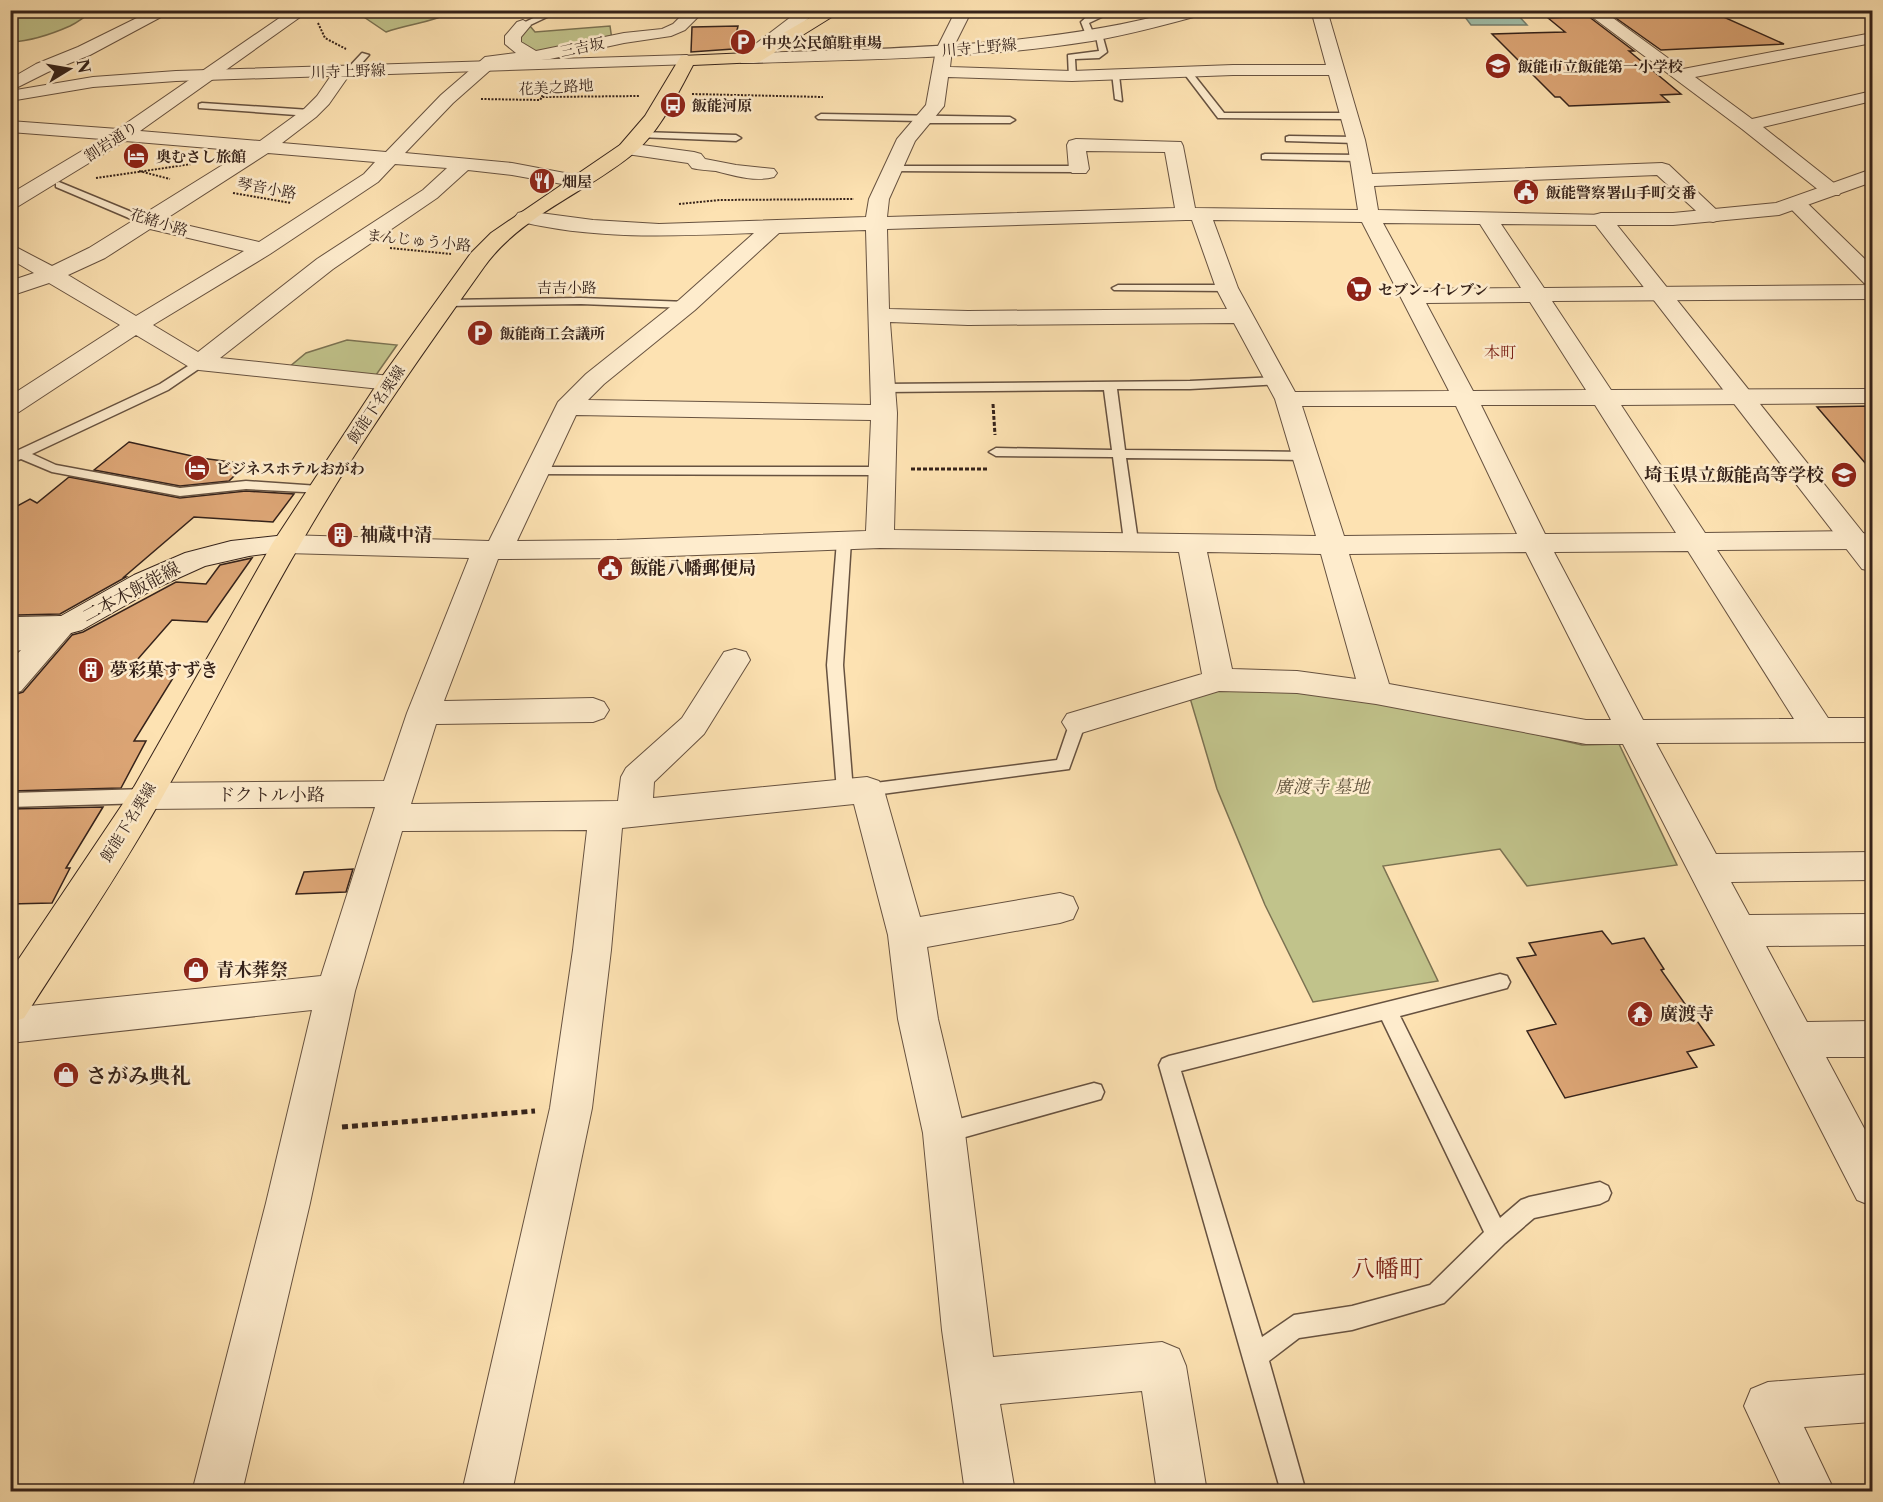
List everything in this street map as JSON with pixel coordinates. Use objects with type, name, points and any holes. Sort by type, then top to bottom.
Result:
[{"type":"main road","points":[[687,60],[750,59],[835,10]]},
{"type":"main road","name":"飯能下名栗線","points":[[10,1006],[146,796],[286,544],[319,490],[446,303],[479,258],[498,237],[634,142],[667,95],[687,60]]},
{"type":"street","points":[[10,86],[42,68],[84,51],[166,10]]},
{"type":"street","name":"三吉坂","points":[[485,67],[491,61],[665,33],[679,27],[697,10]]},
{"type":"street","points":[[750,59],[811,10]]},
{"type":"street","points":[[880,539],[884,400],[878,315],[878,210],[886,180],[894,169],[906,139],[926,119],[938,99],[944,50],[964,10]]},
{"type":"street","points":[[1319,10],[1358,149],[1369,215],[1465,398],[1536,545],[1872,1185]]},
{"type":"street","points":[[1591,10],[1749,125],[1832,191]]},
{"type":"street","name":"割岩通り","points":[[10,203],[122,135],[296,11]]},
{"type":"street","name":"川寺上野線","points":[[750,59],[944,50],[1094,34],[1191,12]]},
{"type":"street","points":[[523,25],[513,36],[513,44],[532,56]]},
{"type":"street","points":[[1679,75],[1872,38]]},
{"type":"street","name":"川寺上野線","points":[[10,96],[93,82],[209,75],[687,60]]},
{"type":"street","points":[[10,407],[326,209],[371,178],[447,99],[485,67]]},
{"type":"street","points":[[942,72],[1072,76],[1233,70],[1336,70]]},
{"type":"street","points":[[10,289],[53,274],[97,254],[262,149],[310,113],[346,71]]},
{"type":"street","points":[[1749,125],[1872,96]]},
{"type":"street","points":[[10,126],[262,149],[464,164],[512,169],[579,181]]},
{"type":"street","points":[[10,142],[35,128]]},
{"type":"street","points":[[634,142],[694,158],[699,164],[720,166],[733,171],[767,173]]},
{"type":"street","points":[[1079,169],[1076,145],[1174,146],[1193,214],[1240,316],[1282,390],[1306,456],[1376,693]]},
{"type":"street","points":[[199,363],[325,264],[430,194],[464,164]]},
{"type":"street","points":[[1364,180],[1662,169],[1713,216]]},
{"type":"street","points":[[525,217],[593,226],[659,230],[774,226],[878,210],[1673,219],[1779,209],[1869,179]]},
{"type":"street","points":[[1797,204],[1872,278]]},
{"type":"street","points":[[1487,218],[1819,731]]},
{"type":"street","points":[[1601,219],[1872,562]]},
{"type":"street","name":"花緒小路","points":[[147,222],[262,249]]},
{"type":"street","points":[[217,1491],[305,1130],[336,991],[392,806],[423,713],[494,550],[567,407],[595,379],[687,305],[774,226]]},
{"type":"street","points":[[10,250],[199,363],[390,383]]},
{"type":"street","points":[[1413,296],[1872,292]]},
{"type":"street","points":[[878,315],[968,318],[1240,316]]},
{"type":"street","points":[[1282,390],[1465,398],[1872,396]]},
{"type":"street","points":[[567,407],[884,400]]},
{"type":"street","name":"二本木飯能線","points":[[10,627],[50,626],[84,617],[167,570],[230,549],[260,544],[494,550],[617,549],[880,539],[1332,545],[1536,545],[1856,540]]},
{"type":"street","points":[[1191,543],[1219,680]]},
{"type":"street","points":[[10,643],[50,626]]},
{"type":"street","points":[[10,683],[50,626]]},
{"type":"street","points":[[487,1491],[571,1108],[592,950],[620,815],[638,777],[693,726],[735,660]]},
{"type":"street","points":[[1077,722],[1219,680],[1297,682],[1376,693],[1586,732],[1872,730]]},
{"type":"street","points":[[423,713],[593,710]]},
{"type":"street","points":[[856,790],[907,935],[918,1018],[944,1133],[965,1330],[990,1491]]},
{"type":"street","name":"ドクトル小路","points":[[146,796],[620,815],[856,790]]},
{"type":"street","points":[[1706,868],[1872,866]]},
{"type":"street","points":[[907,935],[1060,908]]},
{"type":"street","points":[[1738,931],[1872,929]]},
{"type":"street","points":[[10,1026],[336,991]]},
{"type":"street","points":[[1796,1040],[1872,1039]]},
{"type":"street","points":[[974,1382],[1162,1366],[1182,1491]]},
{"type":"street","points":[[1810,1491],[1768,1406],[1872,1398]]},
{"type":"lane","points":[[523,25],[558,10]]},
{"type":"lane","points":[[1072,76],[1071,57],[1099,55],[1103,52],[1085,22],[1090,16],[1155,10]]},
{"type":"lane","points":[[346,71],[365,55]]},
{"type":"lane","points":[[1187,72],[1221,116],[1348,116]]},
{"type":"lane","points":[[1115,75],[1119,99]]},
{"type":"lane","points":[[202,106],[310,113]]},
{"type":"lane","points":[[821,117],[1010,120]]},
{"type":"lane","points":[[634,142],[736,138]]},
{"type":"lane","points":[[1289,139],[1358,149]]},
{"type":"lane","points":[[1265,157],[1358,149]]},
{"type":"lane","points":[[894,169],[1079,169]]},
{"type":"lane","name":"花緒小路","points":[[59,185],[147,222]]},
{"type":"lane","points":[[1118,288],[1227,288]]},
{"type":"lane","name":"吉吉小路","points":[[446,303],[581,302],[687,305]]},
{"type":"lane","points":[[16,457],[164,387],[199,363]]},
{"type":"lane","points":[[884,400],[991,385],[1282,390]]},
{"type":"lane","points":[[1110,386],[1131,541]]},
{"type":"lane","points":[[996,452],[1306,456]]},
{"type":"lane","points":[[16,457],[52,468],[180,492],[246,485],[319,490]]},
{"type":"lane","points":[[536,471],[883,470]]},
{"type":"lane","points":[[844,541],[836,665],[856,790],[1063,765],[1077,722]]},
{"type":"lane","points":[[10,800],[146,796]]},
{"type":"lane","points":[[1294,1491],[1169,1065],[1500,982]]},
{"type":"lane","points":[[1387,1010],[1497,1235]]},
{"type":"lane","points":[[944,1133],[1094,1092]]},
{"type":"lane","points":[[1256,1356],[1294,1327],[1352,1318],[1436,1295],[1497,1235],[1529,1208],[1600,1193]]},
{"type":"path","name":"花美之路地","points":[[447,99],[540,100],[542,97],[667,95],[832,97]]},
{"type":"path","points":[[59,185],[192,164]]},
{"type":"path","name":"琴音小路","points":[[139,171],[201,188],[326,209]]},
{"type":"path","points":[[679,204],[720,200],[878,210]]},
{"type":"path","name":"まんじゅう小路","points":[[356,244],[479,258]]},
{"type":"path","points":[[883,470],[999,469],[991,385]]},
{"type":"path","points":[[305,1130],[571,1108]]},
{"type":"green space","points":[[11,10],[104,11],[89,15],[70,26],[48,34],[11,42]]},
{"type":"green space","points":[[449,10],[452,12],[436,19],[386,32],[355,11]]},
{"type":"green space","points":[[530,26],[535,32],[610,26],[612,40],[538,54],[517,43],[522,32]]},
{"type":"green space","points":[[347,340],[397,345],[376,375],[288,368],[306,353]]},
{"type":"green space","name":"廣渡寺 墓地","points":[[1231,684],[1302,686],[1457,716],[1582,745],[1619,744],[1677,865],[1527,886],[1500,849],[1383,866],[1438,981],[1313,1002],[1265,905],[1217,789],[1190,698]]},
{"type":"shaded area","points":[[1462,13],[1516,13],[1527,25],[1471,25]]},
{"type":"building","points":[[1611,10],[1708,10],[1784,44],[1661,50],[1613,16],[1618,15]]},
{"type":"building","points":[[1588,16],[1634,51],[1629,51],[1681,94],[1661,95],[1669,102],[1569,106],[1560,97],[1555,97],[1492,34],[1565,32],[1548,18]]},
{"type":"building","points":[[738,26],[733,49],[691,52],[692,27]]},
{"type":"building","points":[[1872,406],[1872,471],[1817,407]]},
{"type":"building","points":[[129,442],[201,458],[246,464],[229,481],[180,486],[94,470]]},
{"type":"building","points":[[69,477],[180,498],[246,491],[294,494],[273,522],[194,517],[124,577],[126,577],[60,614],[17,615],[10,613],[10,510],[30,499],[37,503]]},
{"type":"building","points":[[252,558],[207,622],[172,620],[130,668],[178,670],[134,741],[146,741],[121,788],[10,791],[10,696],[23,692],[72,635],[83,632],[176,582],[206,584],[220,565]]},
{"type":"building","points":[[103,807],[66,868],[70,868],[52,903],[10,904],[10,809]]},
{"type":"building","points":[[353,869],[346,892],[296,894],[304,872]]},
{"type":"building","name":"廣渡寺","points":[[1602,931],[1612,944],[1644,938],[1664,969],[1661,970],[1714,1045],[1687,1052],[1697,1067],[1565,1098],[1527,1031],[1556,1024],[1517,958],[1536,955],[1529,943]]},
{"type":"place","name":"中央公民館駐車場","points":[[743,42]]},
{"type":"place","name":"飯能市立飯能第一小学校","points":[[1498,66]]},
{"type":"place","name":"飯能河原","points":[[673,105]]},
{"type":"place","name":"奥むさし旅館","points":[[136,156]]},
{"type":"place","name":"畑屋","points":[[542,181]]},
{"type":"place","name":"飯能警察署山手町交番","points":[[1526,192]]},
{"type":"place","name":"セブン-イレブン","points":[[1359,289]]},
{"type":"place","name":"飯能商工会議所","points":[[480,333]]},
{"type":"place","name":"ビジネスホテルおがわ","points":[[197,468]]},
{"type":"place","name":"埼玉県立飯能高等学校","points":[[1844,475]]},
{"type":"place","name":"袖蔵中清","points":[[340,535]]},
{"type":"place","name":"飯能八幡郵便局","points":[[610,568]]},
{"type":"place","name":"夢彩菓すずき","points":[[91,670]]},
{"type":"place","name":"青木葬祭","points":[[196,970]]},
{"type":"place","name":"廣渡寺","points":[[1640,1014]]},
{"type":"place","name":"さがみ典礼","points":[[66,1075]]},
{"type":"district","name":"本町","points":[[1500,352]]},
{"type":"district","name":"八幡町","points":[[1387,1268]]}]
